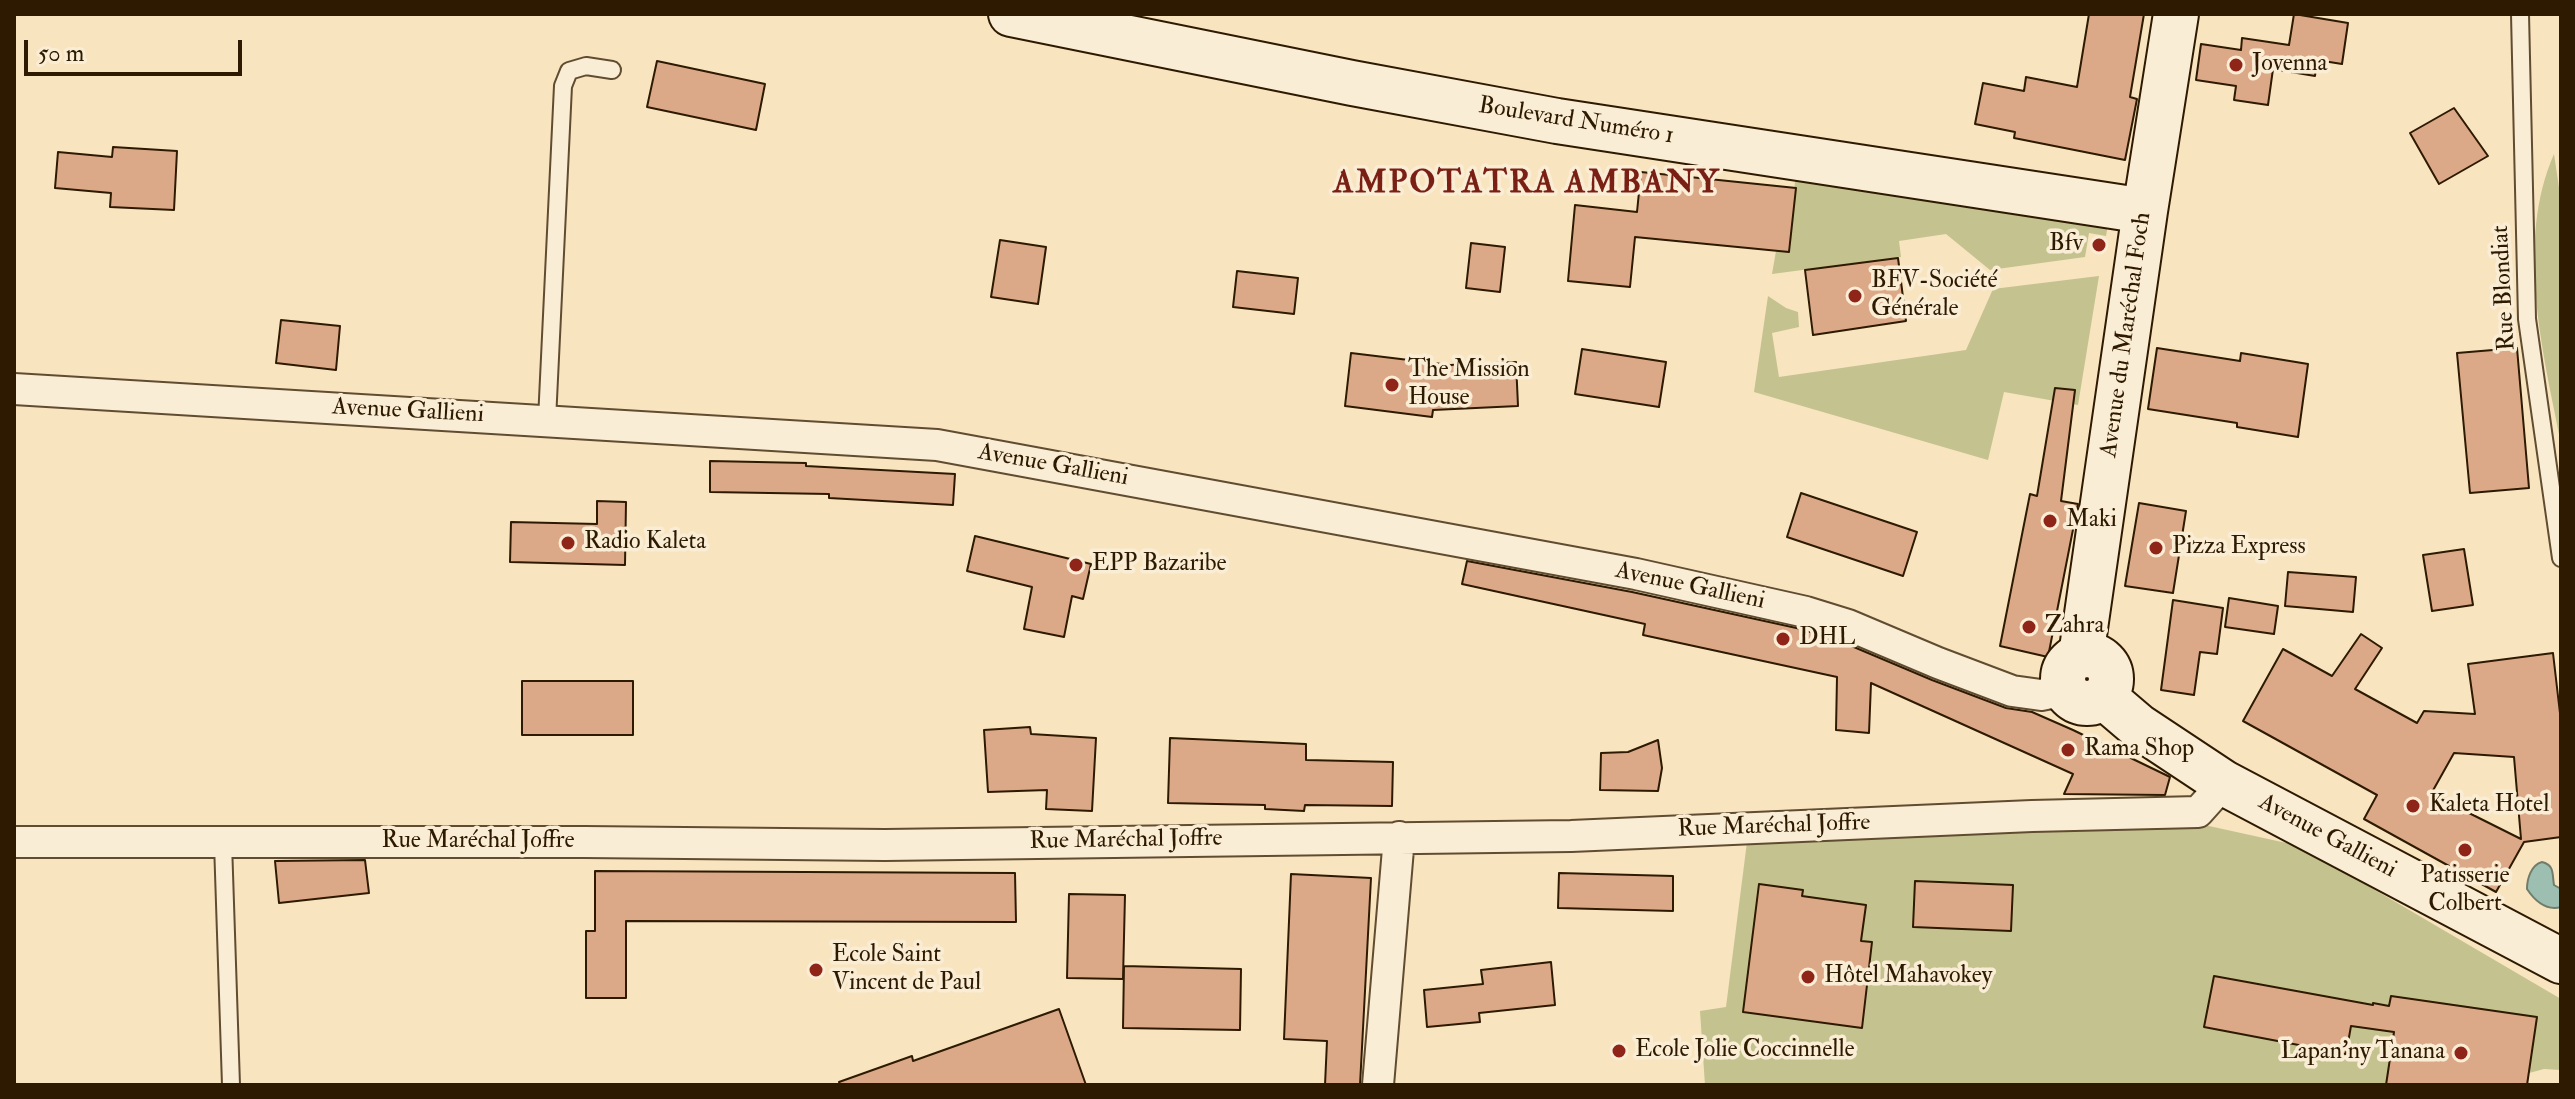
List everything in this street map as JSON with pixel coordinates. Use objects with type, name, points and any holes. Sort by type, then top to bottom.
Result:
[{"type":"main road","name":"Boulevard Numéro 1","points":[[1011,14],[1557,121],[2145,211]]},
{"type":"main road","name":"Avenue du Maréchal Foch","points":[[2083,681],[2145,211],[2176,14]]},
{"type":"main road","name":"Avenue Gallieni","points":[[2083,681],[2138,726],[2224,783],[2561,961]]},
{"type":"street","name":"Avenue Gallieni","points":[[14,389],[937,445],[1636,574],[1806,612],[1848,625],[2012,691],[2041,695],[2083,681]]},
{"type":"street","name":"Rue Maréchal Joffre","points":[[14,842],[885,845],[1571,836],[2198,812],[2224,783]]},
{"type":"street","points":[[1378,1085],[1399,837]]},
{"type":"lane","name":"Rue Blondiat","points":[[2520,14],[2527,319],[2561,558]]},
{"type":"lane","points":[[547,420],[563,86],[569,71],[586,66],[612,70]]},
{"type":"lane","points":[[223,843],[231,1085]]},
{"type":"shaded area","points":[[2554,154],[2561,201],[2561,443],[2541,335],[2534,261],[2542,188]]},
{"type":"shaded area","points":[[1796,166],[2109,218],[2106,236],[2089,233],[2085,257],[1990,270],[1946,234],[1899,241],[1901,257],[1772,274],[1776,251],[1790,252]]},
{"type":"shaded area","points":[[2099,276],[2078,405],[2004,392],[1988,460],[1754,392],[1768,296],[1798,312],[1799,327],[1772,333],[1779,377],[1966,350],[1993,289]]},
{"type":"shaded area","points":[[2209,826],[2300,846],[2561,999],[2561,1070],[2544,1069],[2529,1073],[2537,1018],[2391,996],[2389,1006],[2373,1004],[2370,1028],[2394,1032],[2386,1085],[1705,1085],[1700,1011],[1726,1007],[1747,842]]},
{"type":"shaded area","points":[[2542,862],[2551,868],[2554,885],[2561,889],[2561,907],[2550,908],[2541,904],[2527,889],[2530,873]]},
{"type":"building","points":[[2089,14],[2144,14],[2130,97],[2137,99],[2125,160],[2014,138],[2015,132],[1975,124],[1983,83],[2024,91],[2026,77],[2077,87]]},
{"type":"building","points":[[2294,14],[2348,23],[2342,64],[2317,60],[2315,76],[2273,69],[2268,105],[2234,100],[2236,86],[2196,80],[2201,44],[2241,50],[2242,38],[2289,45]]},
{"type":"building","points":[[657,61],[765,84],[756,130],[647,107]]},
{"type":"building","points":[[2454,108],[2488,156],[2439,184],[2410,133]]},
{"type":"building","points":[[113,147],[177,151],[174,210],[110,207],[111,193],[55,188],[58,152],[112,157]]},
{"type":"building","points":[[1641,172],[1796,188],[1789,252],[1635,237],[1630,287],[1568,281],[1575,205],[1637,212]]},
{"type":"building","points":[[1000,240],[1046,247],[1038,304],[991,297]]},
{"type":"building","points":[[1471,243],[1505,247],[1500,292],[1466,288]]},
{"type":"building","name":"BFV-Société Générale","points":[[1898,258],[1906,321],[1813,335],[1805,270]]},
{"type":"building","points":[[1237,271],[1298,278],[1294,314],[1233,307]]},
{"type":"building","points":[[281,320],[340,326],[336,370],[276,363]]},
{"type":"building","points":[[2157,348],[2240,361],[2241,353],[2308,364],[2298,437],[2237,427],[2237,423],[2148,409]]},
{"type":"building","points":[[2517,348],[2529,488],[2470,493],[2457,353]]},
{"type":"building","points":[[1582,349],[1666,362],[1659,407],[1575,394]]},
{"type":"building","points":[[1351,353],[1450,365],[1516,362],[1518,406],[1433,410],[1432,417],[1345,406]]},
{"type":"building","points":[[2055,388],[2075,390],[2061,501],[2078,504],[2048,657],[2000,646],[2030,494],[2037,496]]},
{"type":"building","points":[[710,461],[806,463],[806,466],[955,474],[953,505],[829,498],[829,494],[710,492]]},
{"type":"building","points":[[1801,493],[1917,532],[1903,576],[1787,537]]},
{"type":"building","name":"Radio Kaleta","points":[[597,501],[626,502],[625,565],[510,562],[511,522],[597,524]]},
{"type":"building","name":"Pizza Express","points":[[2139,503],[2186,511],[2173,593],[2125,586]]},
{"type":"building","points":[[975,536],[1091,564],[1083,599],[1072,596],[1064,637],[1024,629],[1032,587],[967,571]]},
{"type":"building","points":[[2464,549],[2473,605],[2432,611],[2423,555]]},
{"type":"building","points":[[1467,561],[1632,592],[1801,629],[1842,642],[1932,680],[2006,708],[2032,712],[2073,730],[2170,777],[2165,795],[2064,794],[2073,774],[1871,683],[1869,733],[1836,730],[1837,677],[1643,635],[1645,624],[1462,584]]},
{"type":"building","points":[[2288,572],[2356,577],[2353,612],[2285,606]]},
{"type":"building","points":[[2229,598],[2278,606],[2274,634],[2225,627]]},
{"type":"building","points":[[2173,600],[2223,608],[2217,654],[2200,652],[2194,695],[2161,690]]},
{"type":"building","points":[[2361,634],[2382,648],[2355,689],[2417,723],[2424,711],[2475,714],[2468,664],[2553,653],[2561,722],[2561,837],[2524,842],[2496,892],[2364,819],[2377,795],[2243,721],[2283,649],[2332,676]],"holes":[[[2454,753],[2514,757],[2521,839],[2431,794]]]},
{"type":"building","points":[[522,681],[633,681],[633,735],[522,735]]},
{"type":"building","points":[[1030,727],[1031,734],[1096,738],[1092,811],[1046,809],[1047,790],[988,792],[984,730]]},
{"type":"building","points":[[1170,738],[1306,744],[1306,760],[1393,762],[1392,806],[1305,805],[1304,811],[1265,809],[1265,805],[1168,803]]},
{"type":"building","points":[[1658,740],[1662,768],[1658,791],[1600,790],[1601,753],[1628,752]]},
{"type":"building","points":[[365,860],[369,893],[279,903],[275,861]]},
{"type":"building","points":[[595,871],[1015,873],[1016,922],[626,921],[626,998],[586,998],[586,931],[595,931]]},
{"type":"building","points":[[1559,873],[1673,876],[1673,911],[1558,908]]},
{"type":"building","points":[[1291,874],[1371,878],[1360,1085],[1325,1085],[1327,1041],[1284,1039]]},
{"type":"building","points":[[1915,881],[2013,885],[2011,931],[1913,927]]},
{"type":"building","name":"Hôtel Mahavokey","points":[[1759,884],[1803,890],[1802,896],[1866,905],[1861,941],[1872,942],[1862,1028],[1743,1012]]},
{"type":"building","points":[[1069,894],[1125,895],[1123,979],[1067,978]]},
{"type":"building","points":[[1551,962],[1555,1005],[1479,1013],[1480,1022],[1427,1027],[1424,990],[1483,984],[1481,970]]},
{"type":"building","points":[[1124,966],[1241,969],[1240,1030],[1123,1028]]},
{"type":"building","points":[[2214,976],[2373,1005],[2389,1006],[2391,996],[2537,1017],[2527,1085],[2386,1085],[2394,1032],[2351,1026],[2346,1054],[2204,1027]]},
{"type":"building","points":[[1059,1009],[1086,1085],[840,1085],[839,1082],[912,1056],[913,1061]]},
{"type":"place","name":"Jovenna","points":[[2236,65]]},
{"type":"place","name":"Bfv","points":[[2099,245]]},
{"type":"place","name":"BFV-Société Générale","points":[[1855,296]]},
{"type":"place","name":"The Mission House","points":[[1392,385]]},
{"type":"place","name":"Maki","points":[[2050,521]]},
{"type":"place","name":"Radio Kaleta","points":[[568,543]]},
{"type":"place","name":"Pizza Express","points":[[2156,548]]},
{"type":"place","name":"EPP Bazaribe","points":[[1076,565]]},
{"type":"place","name":"Zahra","points":[[2029,627]]},
{"type":"place","name":"DHL","points":[[1783,639]]},
{"type":"place","name":"Rama Shop","points":[[2068,750]]},
{"type":"place","name":"Kaleta Hotel","points":[[2413,806]]},
{"type":"place","name":"Patisserie Colbert","points":[[2465,850]]},
{"type":"place","name":"Ecole Saint Vincent de Paul","points":[[816,970]]},
{"type":"place","name":"Hôtel Mahavokey","points":[[1808,977]]},
{"type":"place","name":"Ecole Jolie Coccinnelle","points":[[1619,1051]]},
{"type":"place","name":"Lapan’ny Tanana","points":[[2461,1053]]},
{"type":"district","name":"AMPOTATRA AMBANY","points":[[1527,185]]}]
